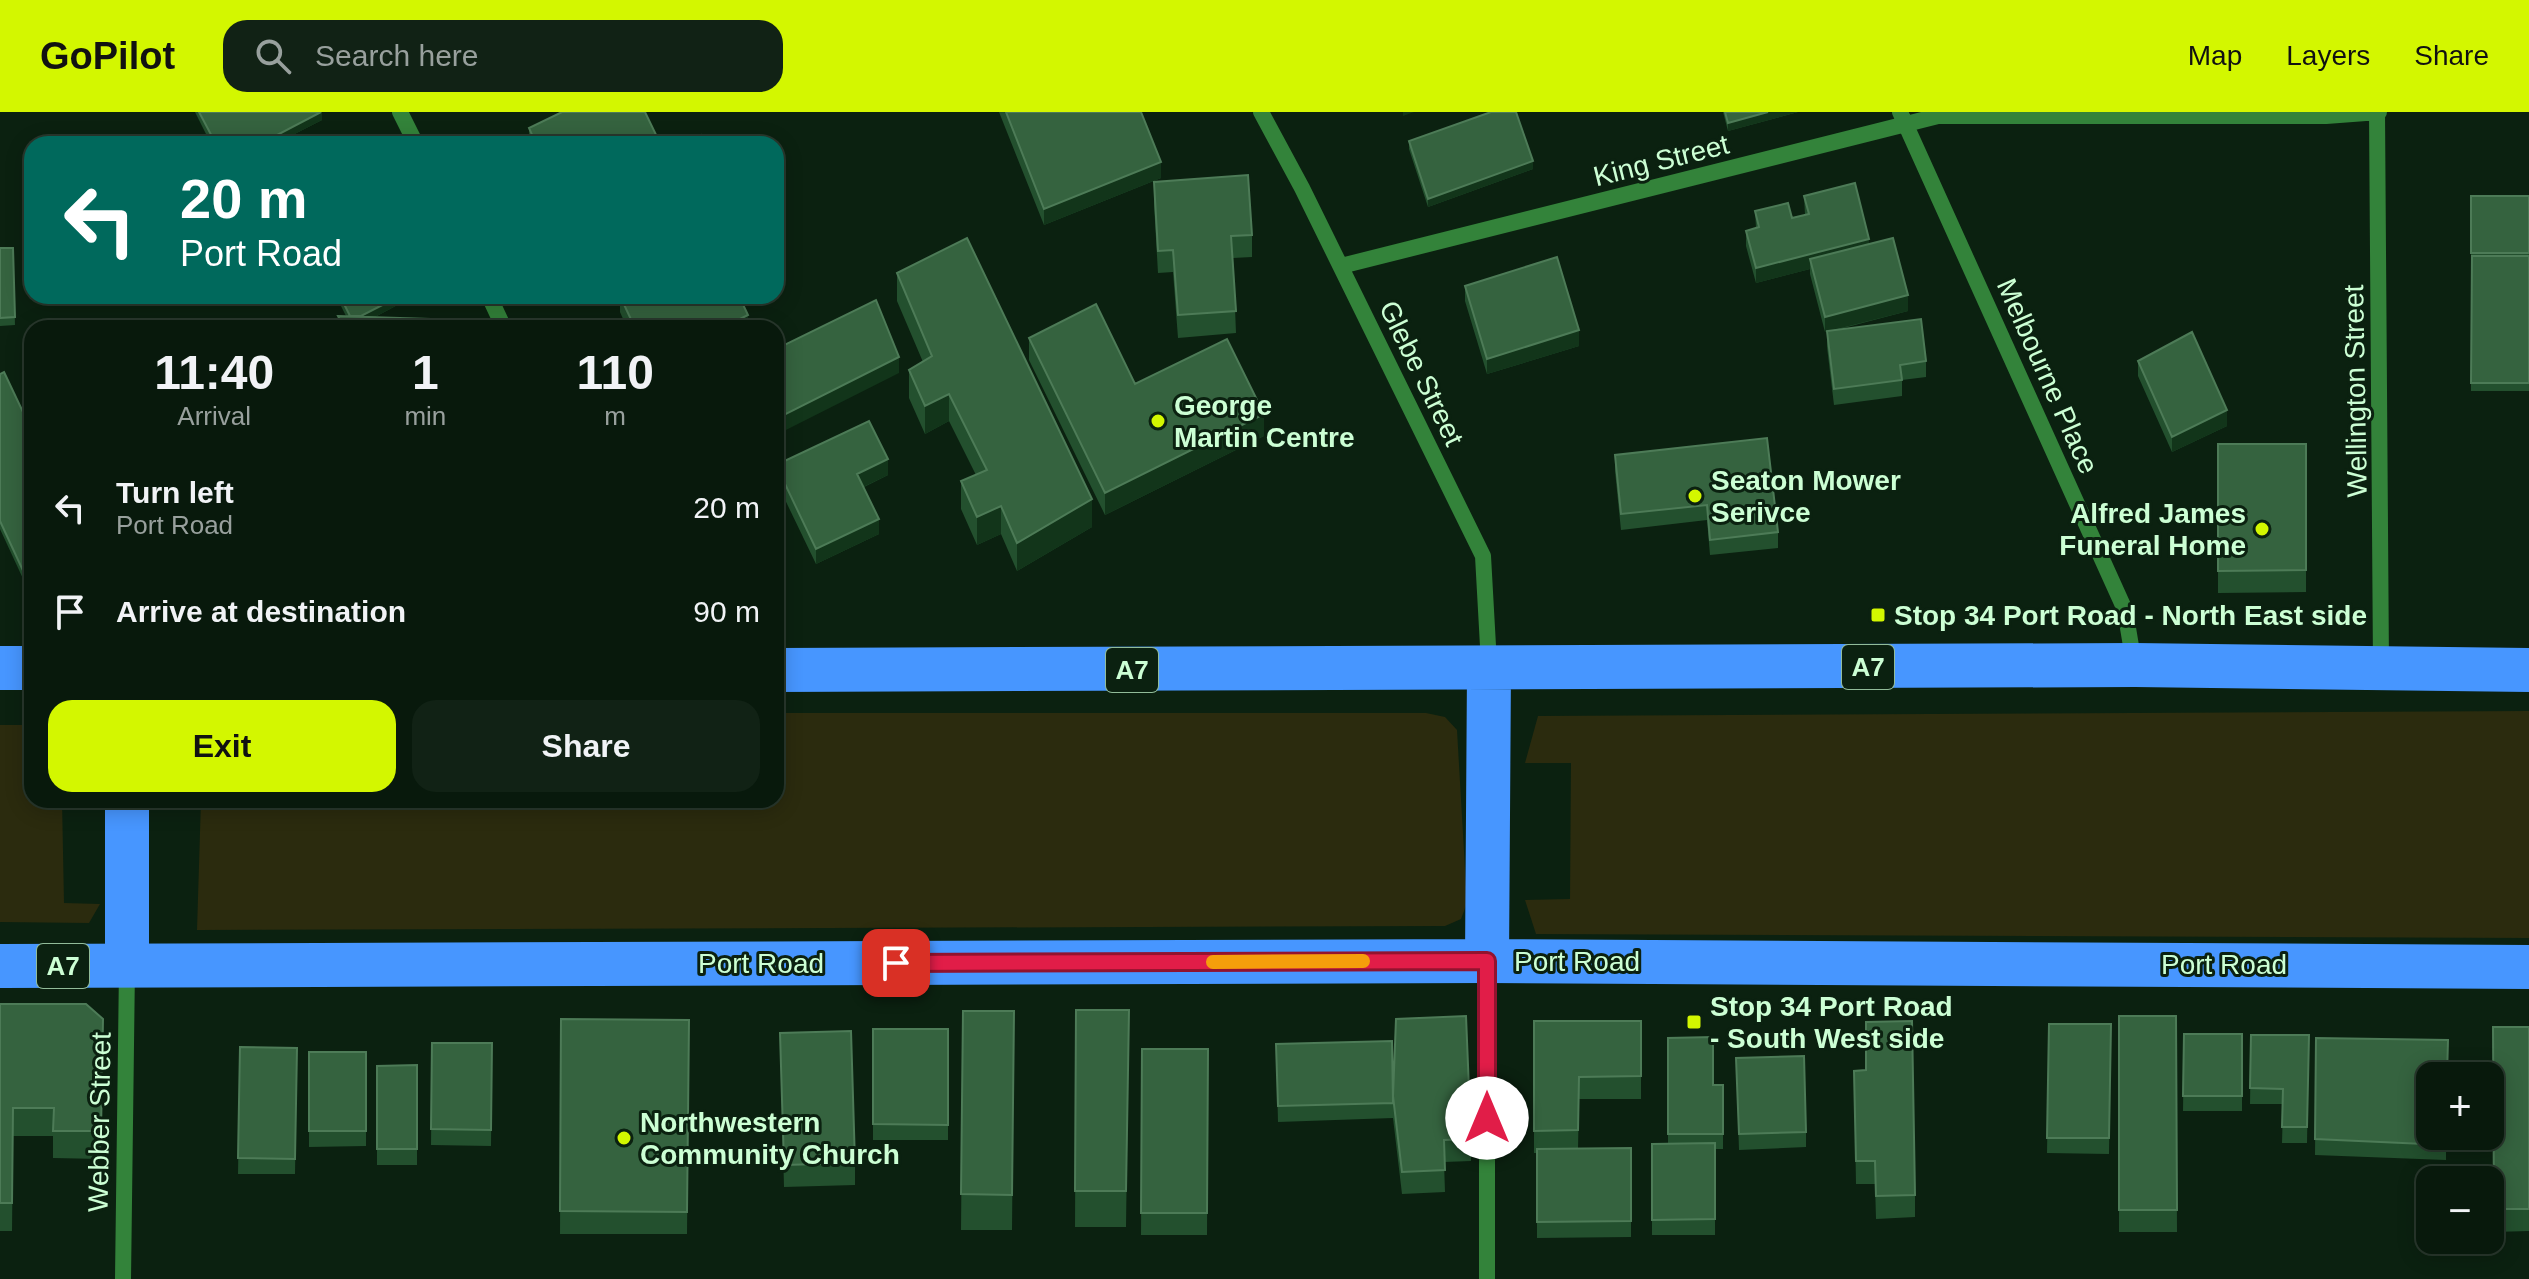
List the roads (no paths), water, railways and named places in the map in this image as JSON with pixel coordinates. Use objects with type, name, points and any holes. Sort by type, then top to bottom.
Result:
[{"type":"highway","name":"A7","points":[[784,670],[1489,670],[2135,665],[2529,670]]},
{"type":"highway","points":[[0,668],[24,668]]},
{"type":"highway","points":[[1487,961],[1489,670]]},
{"type":"highway","points":[[127,808],[127,965]]},
{"type":"highway","name":"Port Road","points":[[0,966],[1487,961],[2529,967]]},
{"type":"street","points":[[400,112],[412,136]]},
{"type":"street","name":"Glebe Street","points":[[1261,112],[1341,266],[1483,556],[1489,670]]},
{"type":"street","name":"King Street","points":[[1341,266],[1903,119],[1938,116],[2326,116],[2378,112]]},
{"type":"street","name":"Wellington Street","points":[[2378,112],[2381,670]]},
{"type":"street","name":"Melbourne Place","points":[[1903,119],[2125,610],[2135,665]]},
{"type":"street","points":[[1487,961],[1487,1279]]},
{"type":"street","name":"Webber Street","points":[[123,1279],[127,965]]},
{"type":"place","name":"George Martin Centre","points":[[1158,421]]},
{"type":"place","name":"Seaton Mower Serivce","points":[[1695,496]]},
{"type":"place","name":"Alfred James Funeral Home","points":[[2262,529]]},
{"type":"place","name":"Stop 34 Port Road - North East side","points":[[1878,615]]},
{"type":"place","name":"Stop 34 Port Road - South West side","points":[[1694,1022]]},
{"type":"place","name":"Northwestern Community Church","points":[[624,1138]]}]
